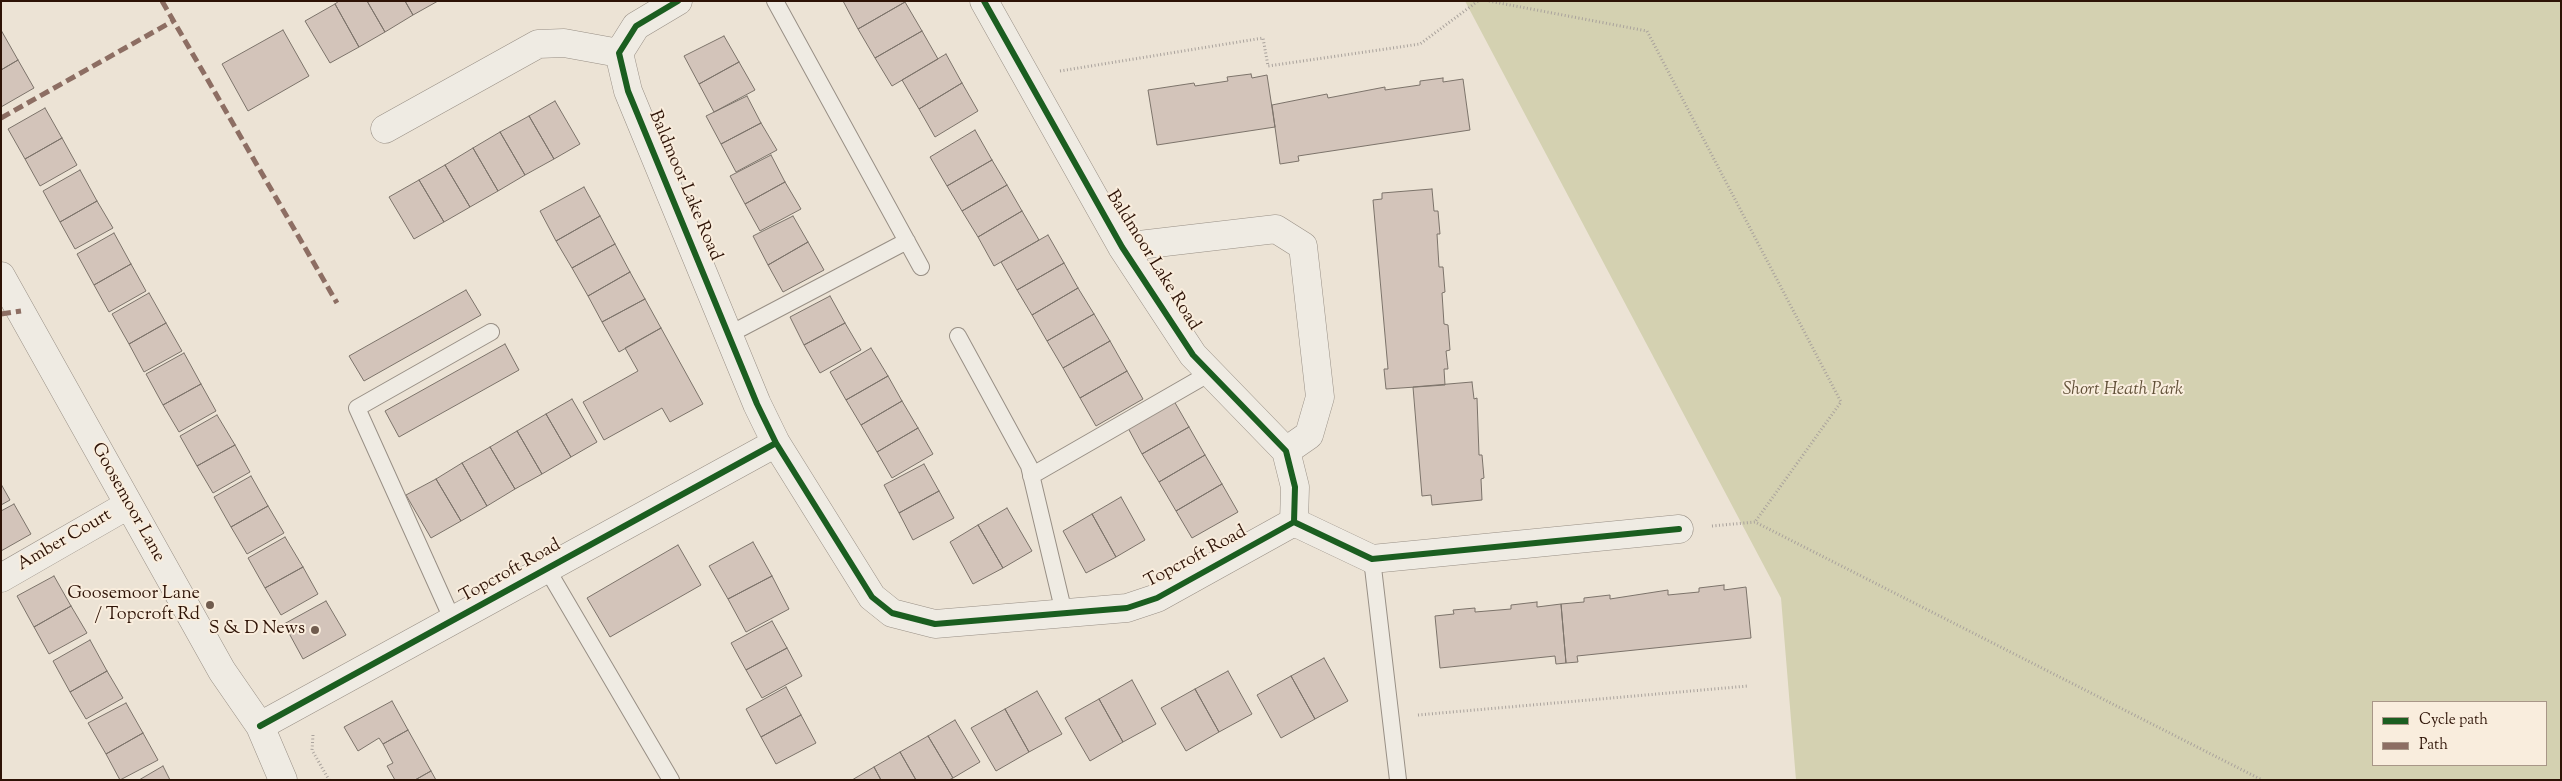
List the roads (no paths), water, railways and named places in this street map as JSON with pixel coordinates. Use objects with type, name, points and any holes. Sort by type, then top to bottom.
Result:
[{"type":"street","points":[[385,129],[538,44],[564,43],[619,53],[636,26],[678,1]]},
{"type":"street","name":"Baldmoor Lake Road","points":[[985,2],[1122,247],[1193,355],[1286,450],[1309,435],[1320,397],[1303,246],[1276,229],[1122,247]]},
{"type":"street","name":"Baldmoor Lake Road","points":[[619,53],[628,91],[730,334],[757,404]]},
{"type":"street","name":"Goosemoor Lane","points":[[1,276],[222,671],[260,726],[283,780]]},
{"type":"street","name":"Topcroft Road","points":[[757,404],[776,443],[872,597],[892,613],[935,624],[1127,608],[1157,598],[1294,522]]},
{"type":"street","name":"Topcroft Road","points":[[260,726],[776,443]]},
{"type":"street","points":[[1286,450],[1295,487],[1294,522],[1372,559],[1680,529]]},
{"type":"street","name":"Amber Court","points":[[1,578],[128,505]]},
{"type":"lane","points":[[775,1],[921,267]]},
{"type":"lane","points":[[730,334],[907,241]]},
{"type":"lane","points":[[453,620],[357,408],[491,332]]},
{"type":"lane","points":[[958,336],[1029,466],[1064,613]]},
{"type":"lane","points":[[1031,476],[1210,373]]},
{"type":"lane","points":[[1372,559],[1398,780]]},
{"type":"lane","points":[[547,569],[671,780]]},
{"type":"place","name":"Goosemoor Lane / Topcroft Rd","points":[[210,605]]},
{"type":"place","name":"S & D News","points":[[315,630]]},
{"type":"park label","name":"Short Heath Park","points":[[2123,391]]}]
